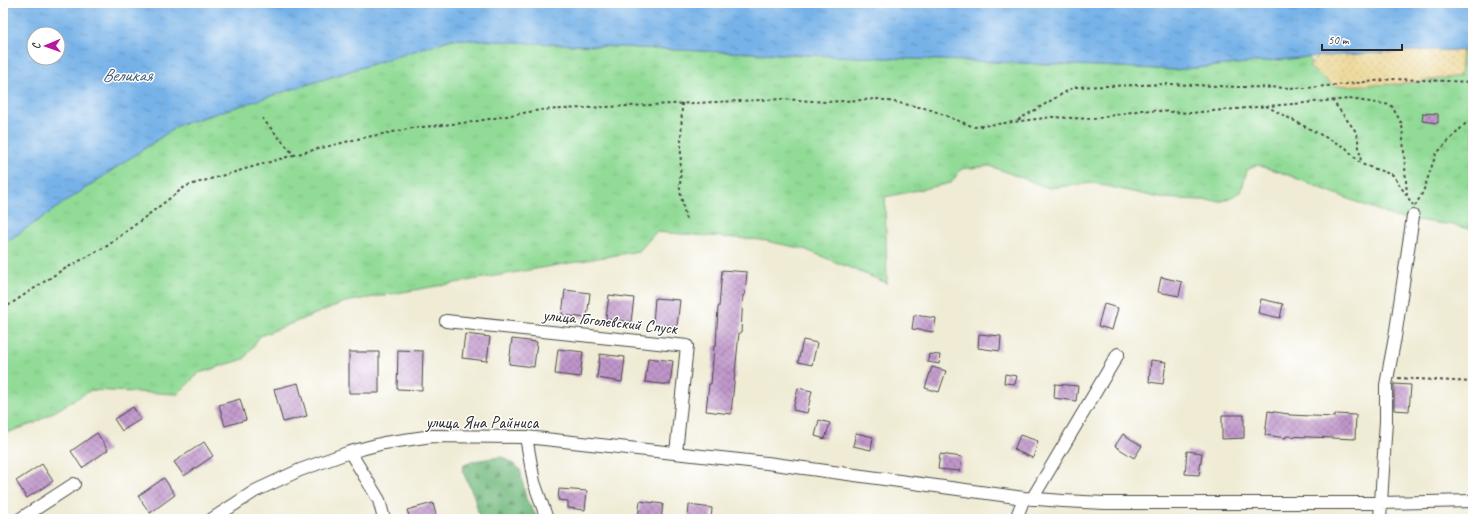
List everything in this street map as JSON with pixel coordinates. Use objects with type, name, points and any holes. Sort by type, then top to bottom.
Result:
[{"type":"street","points":[[1380,519],[1386,421],[1386,385],[1395,337],[1413,216]]},
{"type":"street","name":"улица Гоголевский Спуск","points":[[446,321],[687,346],[676,453]]},
{"type":"street","points":[[1016,519],[1118,354]]},
{"type":"street","name":"улица Яна Райниса","points":[[212,519],[255,491],[300,470],[350,452],[384,444],[432,436],[526,436],[767,463],[1028,498],[1105,503],[1380,503],[1473,501]]},
{"type":"street","points":[[526,436],[534,482],[547,519]]},
{"type":"street","points":[[350,452],[379,500],[384,519]]},
{"type":"street","points":[[20,519],[74,484]]},
{"type":"path","points":[[1017,120],[1074,87],[1171,84],[1307,88],[1395,79],[1473,82]]},
{"type":"path","points":[[3,309],[58,272],[107,246],[186,186],[294,155],[356,140],[413,128],[472,122],[540,110],[783,99],[826,102],[879,99],[929,109],[974,127],[1017,120],[1052,117],[1093,119],[1142,110],[1190,113],[1349,99],[1391,105],[1402,124],[1407,195]]},
{"type":"path","points":[[1332,100],[1357,132],[1361,164]]},
{"type":"path","points":[[682,103],[680,191],[686,220]]},
{"type":"path","points":[[1266,106],[1346,148],[1361,164],[1393,175],[1415,208],[1423,192],[1436,154],[1467,122],[1473,121]]},
{"type":"path","points":[[262,118],[294,155]]},
{"type":"path","points":[[1387,377],[1473,382]]},
{"type":"green space","points":[[452,39],[701,51],[1174,70],[1309,57],[1312,64],[1309,67],[1460,76],[1462,50],[1473,51],[1473,230],[1453,225],[1395,217],[1280,172],[1257,165],[1247,170],[1241,192],[1223,201],[1160,198],[1092,183],[1049,188],[990,166],[961,169],[951,183],[885,197],[887,283],[804,249],[762,240],[656,232],[639,251],[345,302],[260,336],[244,359],[199,373],[178,394],[91,390],[35,423],[3,434],[3,244],[179,125]]},
{"type":"green space","points":[[500,457],[505,458],[520,469],[526,499],[538,519],[480,519],[474,496],[462,470],[464,465],[474,461]]},
{"type":"sand","points":[[1462,47],[1460,76],[1401,84],[1334,86],[1309,67],[1322,51]]},
{"type":"water","name":"Великая","points":[[3,3],[1473,3],[1473,51],[1430,50],[1309,57],[1174,70],[701,51],[452,39],[179,125],[3,244]]},
{"type":"building","points":[[1423,113],[1438,114],[1438,123],[1422,121]]},
{"type":"building","points":[[722,270],[747,272],[745,295],[743,295],[741,333],[739,333],[731,414],[706,411],[709,384],[711,384],[714,346],[716,346]]},
{"type":"building","points":[[1161,277],[1182,282],[1179,296],[1158,292]]},
{"type":"building","points":[[565,290],[590,293],[587,318],[562,315]]},
{"type":"building","points":[[609,295],[634,298],[631,322],[606,319]]},
{"type":"building","points":[[655,298],[680,300],[677,326],[653,324]]},
{"type":"building","points":[[1261,299],[1283,304],[1280,318],[1258,313]]},
{"type":"building","points":[[1104,304],[1118,308],[1112,330],[1098,326]]},
{"type":"building","points":[[914,315],[936,318],[934,332],[912,329]]},
{"type":"building","points":[[465,334],[490,337],[487,361],[462,358]]},
{"type":"building","points":[[979,334],[1001,336],[1000,351],[978,348]]},
{"type":"building","points":[[512,339],[537,342],[534,367],[509,364]]},
{"type":"building","points":[[803,340],[817,343],[812,365],[798,362]]},
{"type":"building","points":[[558,349],[583,352],[580,377],[555,374]]},
{"type":"building","points":[[398,350],[423,351],[422,390],[397,389]]},
{"type":"building","points":[[349,352],[379,352],[379,393],[349,393]]},
{"type":"building","points":[[600,354],[625,357],[622,382],[597,378]]},
{"type":"building","points":[[929,354],[940,355],[939,364],[928,362]]},
{"type":"building","points":[[648,358],[673,361],[670,385],[645,382]]},
{"type":"building","points":[[1151,360],[1166,362],[1163,384],[1149,382]]},
{"type":"building","points":[[932,367],[946,371],[939,392],[925,388]]},
{"type":"building","points":[[1005,374],[1017,376],[1015,384],[1004,383]]},
{"type":"building","points":[[298,383],[307,416],[283,422],[274,389]]},
{"type":"building","points":[[1055,384],[1078,386],[1076,401],[1054,398]]},
{"type":"building","points":[[1394,384],[1411,385],[1409,411],[1394,410]]},
{"type":"building","points":[[798,388],[812,391],[807,413],[793,410]]},
{"type":"building","points":[[240,399],[246,420],[225,426],[219,405]]},
{"type":"building","points":[[133,407],[141,419],[122,431],[114,419]]},
{"type":"building","points":[[1268,411],[1289,415],[1335,417],[1335,414],[1356,415],[1355,439],[1286,436],[1286,438],[1265,435]]},
{"type":"building","points":[[1222,415],[1244,415],[1244,438],[1222,439]]},
{"type":"building","points":[[819,420],[830,423],[825,439],[815,436]]},
{"type":"building","points":[[97,433],[108,450],[82,468],[71,451]]},
{"type":"building","points":[[856,433],[873,437],[871,450],[853,446]]},
{"type":"building","points":[[1123,434],[1142,446],[1134,458],[1115,446]]},
{"type":"building","points":[[1020,435],[1038,441],[1033,458],[1014,450]]},
{"type":"building","points":[[204,442],[213,456],[184,476],[174,462]]},
{"type":"building","points":[[1187,451],[1202,453],[1199,475],[1185,474]]},
{"type":"building","points":[[940,454],[962,457],[960,471],[938,469]]},
{"type":"building","points":[[42,464],[53,481],[27,498],[16,481]]},
{"type":"building","points":[[164,478],[175,495],[150,513],[138,496]]},
{"type":"building","points":[[559,489],[587,491],[585,510],[568,508],[568,501],[558,500]]},
{"type":"building","points":[[640,501],[663,504],[661,519],[638,519]]},
{"type":"building","points":[[433,503],[437,519],[410,519],[407,510]]},
{"type":"building","points":[[689,505],[712,508],[711,519],[688,519]]}]
